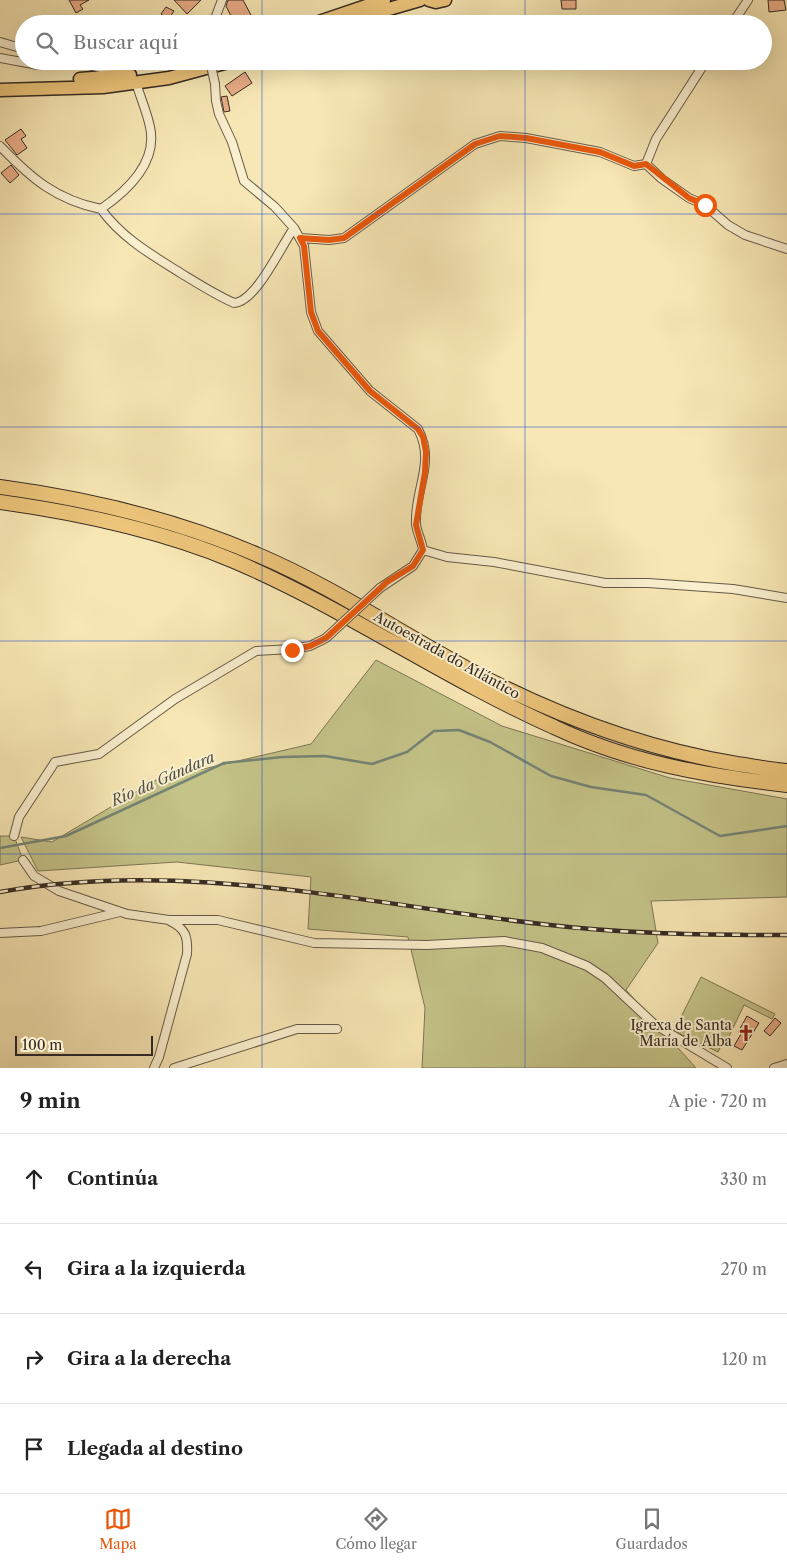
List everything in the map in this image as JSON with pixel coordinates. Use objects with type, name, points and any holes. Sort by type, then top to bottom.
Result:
[{"type":"highway","name":"Autoestrada do Atlántico","points":[[0,487],[98,504],[196,531],[258,555],[294,572],[480,676],[591,727],[643,743],[711,760],[787,771]]},
{"type":"highway","name":"Autoestrada do Atlántico","points":[[0,502],[103,521],[162,536],[234,561],[555,728],[639,760],[728,779],[787,785]]},
{"type":"main road","points":[[340,15],[384,0]]},
{"type":"main road","points":[[368,15],[420,0]]},
{"type":"main road","points":[[429,0],[436,2],[445,0]]},
{"type":"main road","points":[[0,90],[103,87],[168,70]]},
{"type":"main road","points":[[0,82],[169,78],[199,70]]},
{"type":"street","points":[[216,15],[222,0]]},
{"type":"street","points":[[738,15],[748,0]]},
{"type":"street","points":[[0,42],[15,46]]},
{"type":"street","points":[[0,58],[15,61]]},
{"type":"street","points":[[101,209],[130,187],[140,173],[152,141],[150,126],[133,79],[102,70]]},
{"type":"street","points":[[14,836],[19,817],[55,762],[99,754],[175,699],[256,651],[268,649],[292,650],[310,646],[326,638],[380,588],[413,566],[423,550],[416,525],[425,472],[426,452],[423,437],[418,429],[370,391],[318,331],[311,312],[304,246],[294,228],[275,207],[244,181],[232,142],[219,114],[216,101],[216,84],[212,70]]},
{"type":"street","points":[[646,164],[656,139],[700,70]]},
{"type":"street","points":[[300,238],[329,240],[344,238],[475,144],[500,136],[531,139],[600,152],[634,166],[646,164],[689,198],[705,205],[728,225],[745,236],[787,249]]},
{"type":"street","points":[[0,146],[24,171],[45,188],[79,205],[101,209],[113,225],[146,251],[207,290],[234,302],[244,299],[260,283],[294,228]]},
{"type":"street","points":[[423,550],[447,557],[494,562],[605,583],[648,583],[734,589],[787,598]]},
{"type":"street","points":[[23,860],[34,876],[59,891],[120,912],[168,920],[218,920],[314,943],[427,944],[504,941],[542,948],[587,966],[605,978],[654,1024],[727,1068]]},
{"type":"street","points":[[0,933],[40,931],[120,912]]},
{"type":"street","points":[[154,1068],[187,954],[186,932],[168,920]]},
{"type":"street","points":[[174,1068],[297,1029],[337,1030]]},
{"type":"street","points":[[774,1068],[787,1064]]},
{"type":"shaded area","points":[[376,660],[502,726],[670,778],[787,799],[787,897],[651,901],[658,943],[626,990],[696,1068],[422,1068],[425,1008],[408,937],[308,929],[311,877],[177,862],[38,871],[21,837],[52,842],[156,780],[311,744]]},
{"type":"shaded area","points":[[0,836],[14,836],[23,860],[0,865]]},
{"type":"shaded area","points":[[701,977],[775,1014],[772,1019],[744,1005],[725,1045],[722,1044],[718,1052],[674,1031]]},
{"type":"building","points":[[69,0],[89,0],[80,5],[83,9],[76,13]]},
{"type":"building","points":[[174,0],[201,0],[187,14]]},
{"type":"building","points":[[228,0],[243,0],[251,15],[230,15],[226,6]]},
{"type":"building","points":[[561,0],[576,0],[576,9],[562,9]]},
{"type":"building","points":[[768,0],[784,0],[786,10],[769,12]]},
{"type":"building","points":[[166,7],[174,11],[171,15],[161,14]]},
{"type":"building","points":[[245,72],[252,83],[232,96],[225,86]]},
{"type":"building","points":[[227,96],[230,111],[224,112],[221,97]]},
{"type":"building","points":[[21,129],[26,136],[21,139],[27,148],[17,155],[5,140]]},
{"type":"building","points":[[11,165],[19,175],[10,183],[1,173]]},
{"type":"building","name":"Igrexa de Santa María de Alba","points":[[747,1016],[759,1023],[742,1050],[734,1046],[741,1034],[738,1032]]},
{"type":"building","points":[[775,1018],[781,1023],[770,1036],[764,1031]]},
{"type":"waterway","name":"Río da Gándara","points":[[0,848],[66,836],[224,763],[282,757],[325,756],[372,764],[407,752],[434,731],[459,730],[490,742],[551,776],[591,787],[646,795],[720,836],[787,826]]},
{"type":"railway","points":[[0,892],[68,883],[136,880],[203,882],[338,896],[541,924],[602,930],[725,935],[787,935]]},
{"type":"place","name":"Igrexa de Santa María de Alba","points":[[746,1033]]},
{"type":"route","points":[[292,650],[310,646],[326,638],[380,588],[413,566],[420,557],[423,550],[422,542],[416,525],[425,472],[426,452],[423,437],[418,429],[370,391],[318,331],[311,312],[304,246],[300,238],[337,240],[344,238],[475,144],[500,136],[526,138],[600,152],[634,166],[646,164],[689,198],[705,205]]}]
